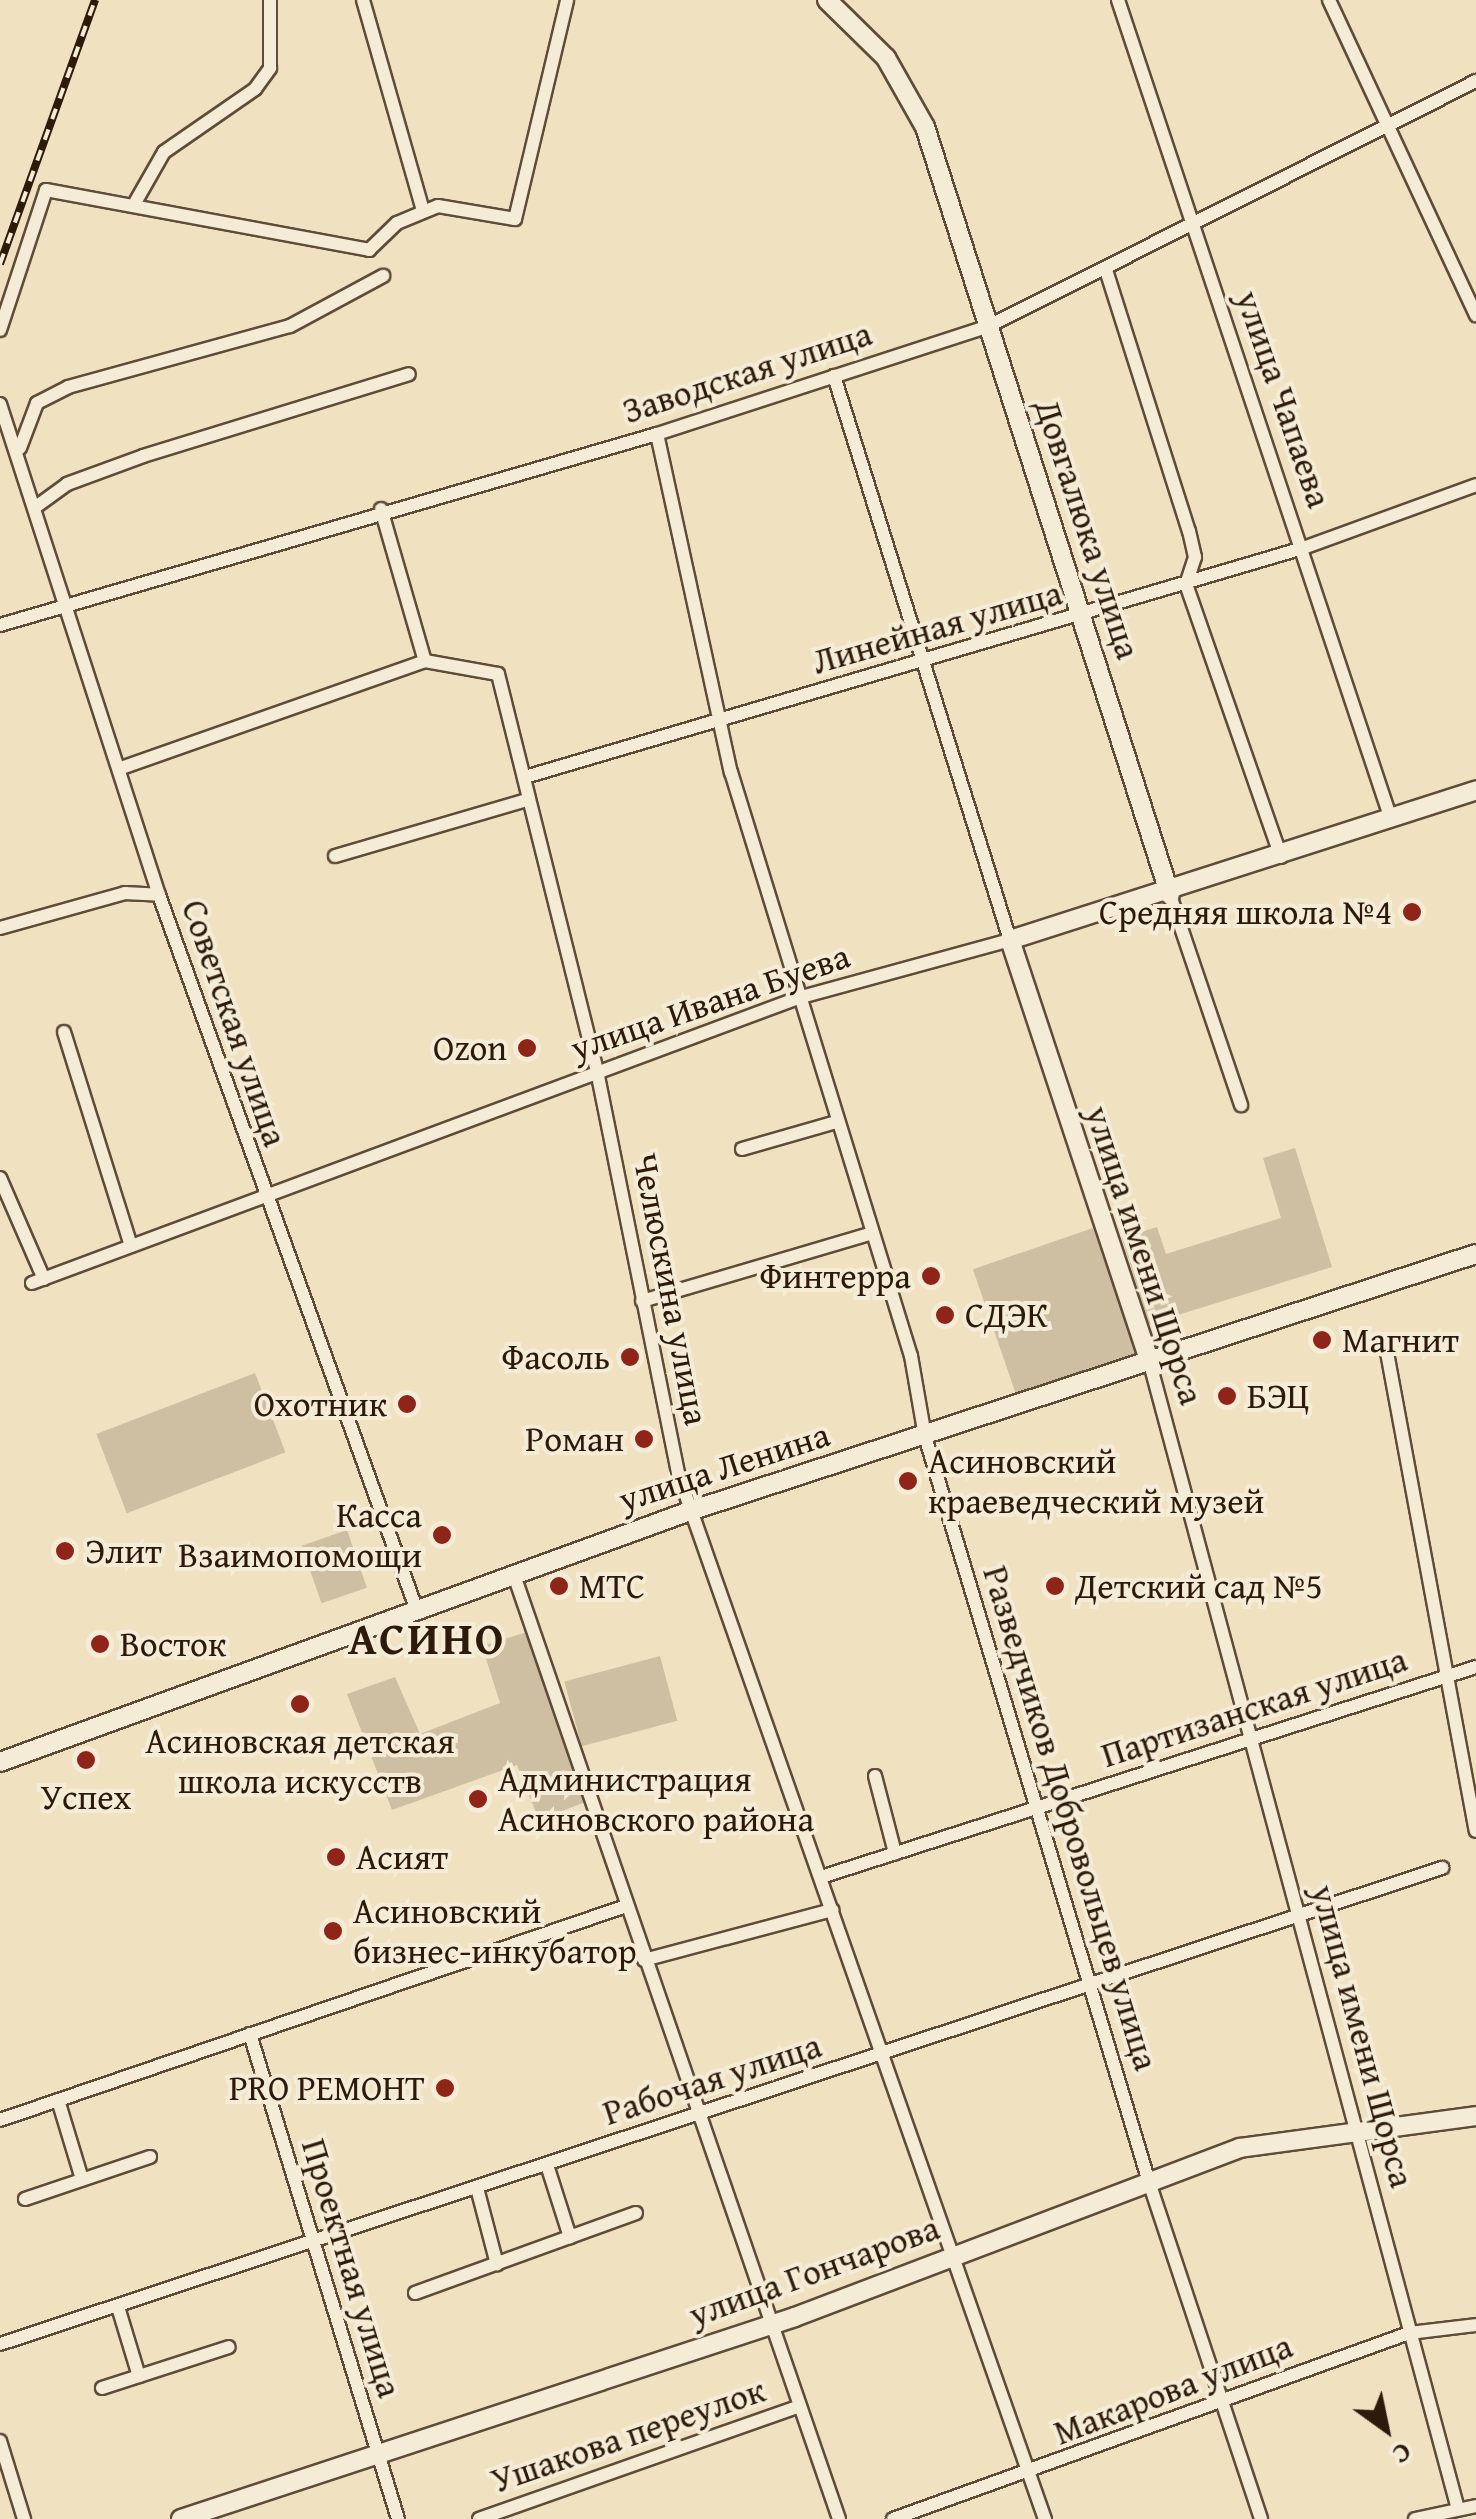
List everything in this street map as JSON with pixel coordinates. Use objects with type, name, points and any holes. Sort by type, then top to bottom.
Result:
[{"type":"street","points":[[136,201],[164,152],[255,90],[270,68],[270,0]]},
{"type":"street","points":[[363,0],[423,210]]},
{"type":"street","points":[[0,330],[46,190],[136,201],[369,250],[423,210],[515,219],[567,0]]},
{"type":"street","name":"Довгалюка улица","points":[[827,0],[906,85],[989,326],[1241,1105]]},
{"type":"street","name":"улица Чапаева","points":[[1118,0],[1391,819]]},
{"type":"street","points":[[1329,0],[1383,126],[1476,316]]},
{"type":"street","name":"Заводская улица","points":[[0,625],[381,509],[657,434],[989,326],[1195,228],[1383,126],[1476,81]]},
{"type":"street","points":[[1106,270],[1196,557],[1186,584],[1280,857]]},
{"type":"street","points":[[20,448],[37,403],[68,386],[290,326],[383,276]]},
{"type":"street","points":[[37,506],[67,484],[143,456],[409,374]]},
{"type":"street","name":"улица имени Щорса","points":[[834,376],[1010,940],[1149,1360],[1458,2509]]},
{"type":"street","name":"Советская улица","points":[[0,404],[20,448],[66,605],[124,767],[159,896],[264,1196],[417,1610]]},
{"type":"street","name":"Разведчиков Добровольцев улица","points":[[657,434],[721,726],[798,998],[870,1234],[912,1356],[925,1436],[1148,2179],[1261,2519]]},
{"type":"street","name":"Линейная улица","points":[[525,777],[721,726],[920,657],[1081,616],[1186,584],[1303,548],[1476,485]]},
{"type":"street","points":[[124,767],[425,661],[381,509]]},
{"type":"street","name":"Челюскина улица","points":[[425,661],[498,674],[598,1076],[642,1301],[690,1511],[821,1877],[947,2258],[1045,2519]]},
{"type":"street","name":"улица Ивана Буева","points":[[0,1178],[38,1281],[598,1076],[798,998],[1170,895],[1476,790]]},
{"type":"street","points":[[336,856],[527,800]]},
{"type":"street","points":[[0,928],[125,893],[159,896]]},
{"type":"street","points":[[64,1032],[131,1246]]},
{"type":"street","points":[[742,1150],[836,1122]]},
{"type":"street","points":[[642,1301],[870,1234]]},
{"type":"street","name":"улица Ленина","points":[[0,1762],[690,1511],[1476,1254]]},
{"type":"street","points":[[1386,1347],[1476,1831]]},
{"type":"street","points":[[514,1575],[766,2326],[840,2519]]},
{"type":"street","name":"Партизанская улица","points":[[821,1877],[1476,1667]]},
{"type":"street","points":[[875,1776],[895,1853]]},
{"type":"street","name":"Рабочая улица","points":[[0,2344],[696,2117],[1297,1910],[1442,1868]]},
{"type":"street","points":[[0,2120],[626,1906]]},
{"type":"street","points":[[644,1960],[832,1910]]},
{"type":"street","name":"Проектная улица","points":[[250,2034],[398,2519]]},
{"type":"street","points":[[58,2100],[82,2179]]},
{"type":"street","name":"улица Гончарова","points":[[181,2519],[766,2326],[1148,2179],[1240,2148],[1476,2116]]},
{"type":"street","points":[[25,2199],[150,2156]]},
{"type":"street","points":[[547,2165],[570,2237]]},
{"type":"street","points":[[477,2188],[496,2264]]},
{"type":"street","points":[[415,2293],[636,2213]]},
{"type":"street","points":[[118,2306],[139,2376]]},
{"type":"street","name":"Макарова улица","points":[[893,2519],[1029,2475],[1409,2333],[1476,2325]]},
{"type":"street","points":[[102,2388],[228,2346]]},
{"type":"street","name":"Ушакова переулок","points":[[478,2519],[797,2407]]},
{"type":"street","points":[[0,2442],[24,2519]]},
{"type":"street","points":[[1416,2519],[1476,2506]]},
{"type":"shaded area","points":[[1295,1148],[1332,1267],[1149,1324],[1122,1238],[1157,1227],[1166,1254],[1281,1218],[1263,1158]]},
{"type":"shaded area","points":[[1093,1228],[1136,1354],[1016,1395],[973,1269]]},
{"type":"shaded area","points":[[255,1373],[285,1452],[127,1513],[96,1434]]},
{"type":"shaded area","points":[[347,1530],[367,1588],[321,1603],[302,1546]]},
{"type":"shaded area","points":[[530,1631],[588,1801],[539,1820],[517,1765],[392,1810],[347,1694],[395,1677],[420,1734],[500,1703],[482,1646]]},
{"type":"shaded area","points":[[660,1656],[677,1721],[582,1746],[564,1682]]},
{"type":"railway","points":[[0,264],[95,0]]},
{"type":"place","name":"Средняя школа №4","points":[[1412,912]]},
{"type":"place","name":"Ozon","points":[[527,1048]]},
{"type":"place","name":"Финтерра","points":[[931,1276]]},
{"type":"place","name":"СДЭК","points":[[945,1315]]},
{"type":"place","name":"Магнит","points":[[1322,1340]]},
{"type":"place","name":"Фасоль","points":[[630,1357]]},
{"type":"place","name":"БЭЦ","points":[[1227,1396]]},
{"type":"place","name":"Охотник","points":[[407,1404]]},
{"type":"place","name":"Роман","points":[[644,1439]]},
{"type":"place","name":"Асиновский краеведческий музей","points":[[908,1481]]},
{"type":"place","name":"Касса Взаимопомощи","points":[[442,1535]]},
{"type":"place","name":"Элит","points":[[65,1551]]},
{"type":"place","name":"МТС","points":[[559,1586]]},
{"type":"place","name":"Детский сад №5","points":[[1055,1586]]},
{"type":"place","name":"Восток","points":[[100,1644]]},
{"type":"place","name":"Асиновская детская школа искусств","points":[[300,1704]]},
{"type":"place","name":"Успех","points":[[86,1760]]},
{"type":"place","name":"Администрация Асиновского района","points":[[478,1799]]},
{"type":"place","name":"Асият","points":[[336,1857]]},
{"type":"place","name":"Асиновский бизнес-инкубатор","points":[[333,1931]]},
{"type":"place","name":"PRO РЕМОНТ","points":[[445,2088]]},
{"type":"district","name":"АСИНО","points":[[427,1638]]}]
